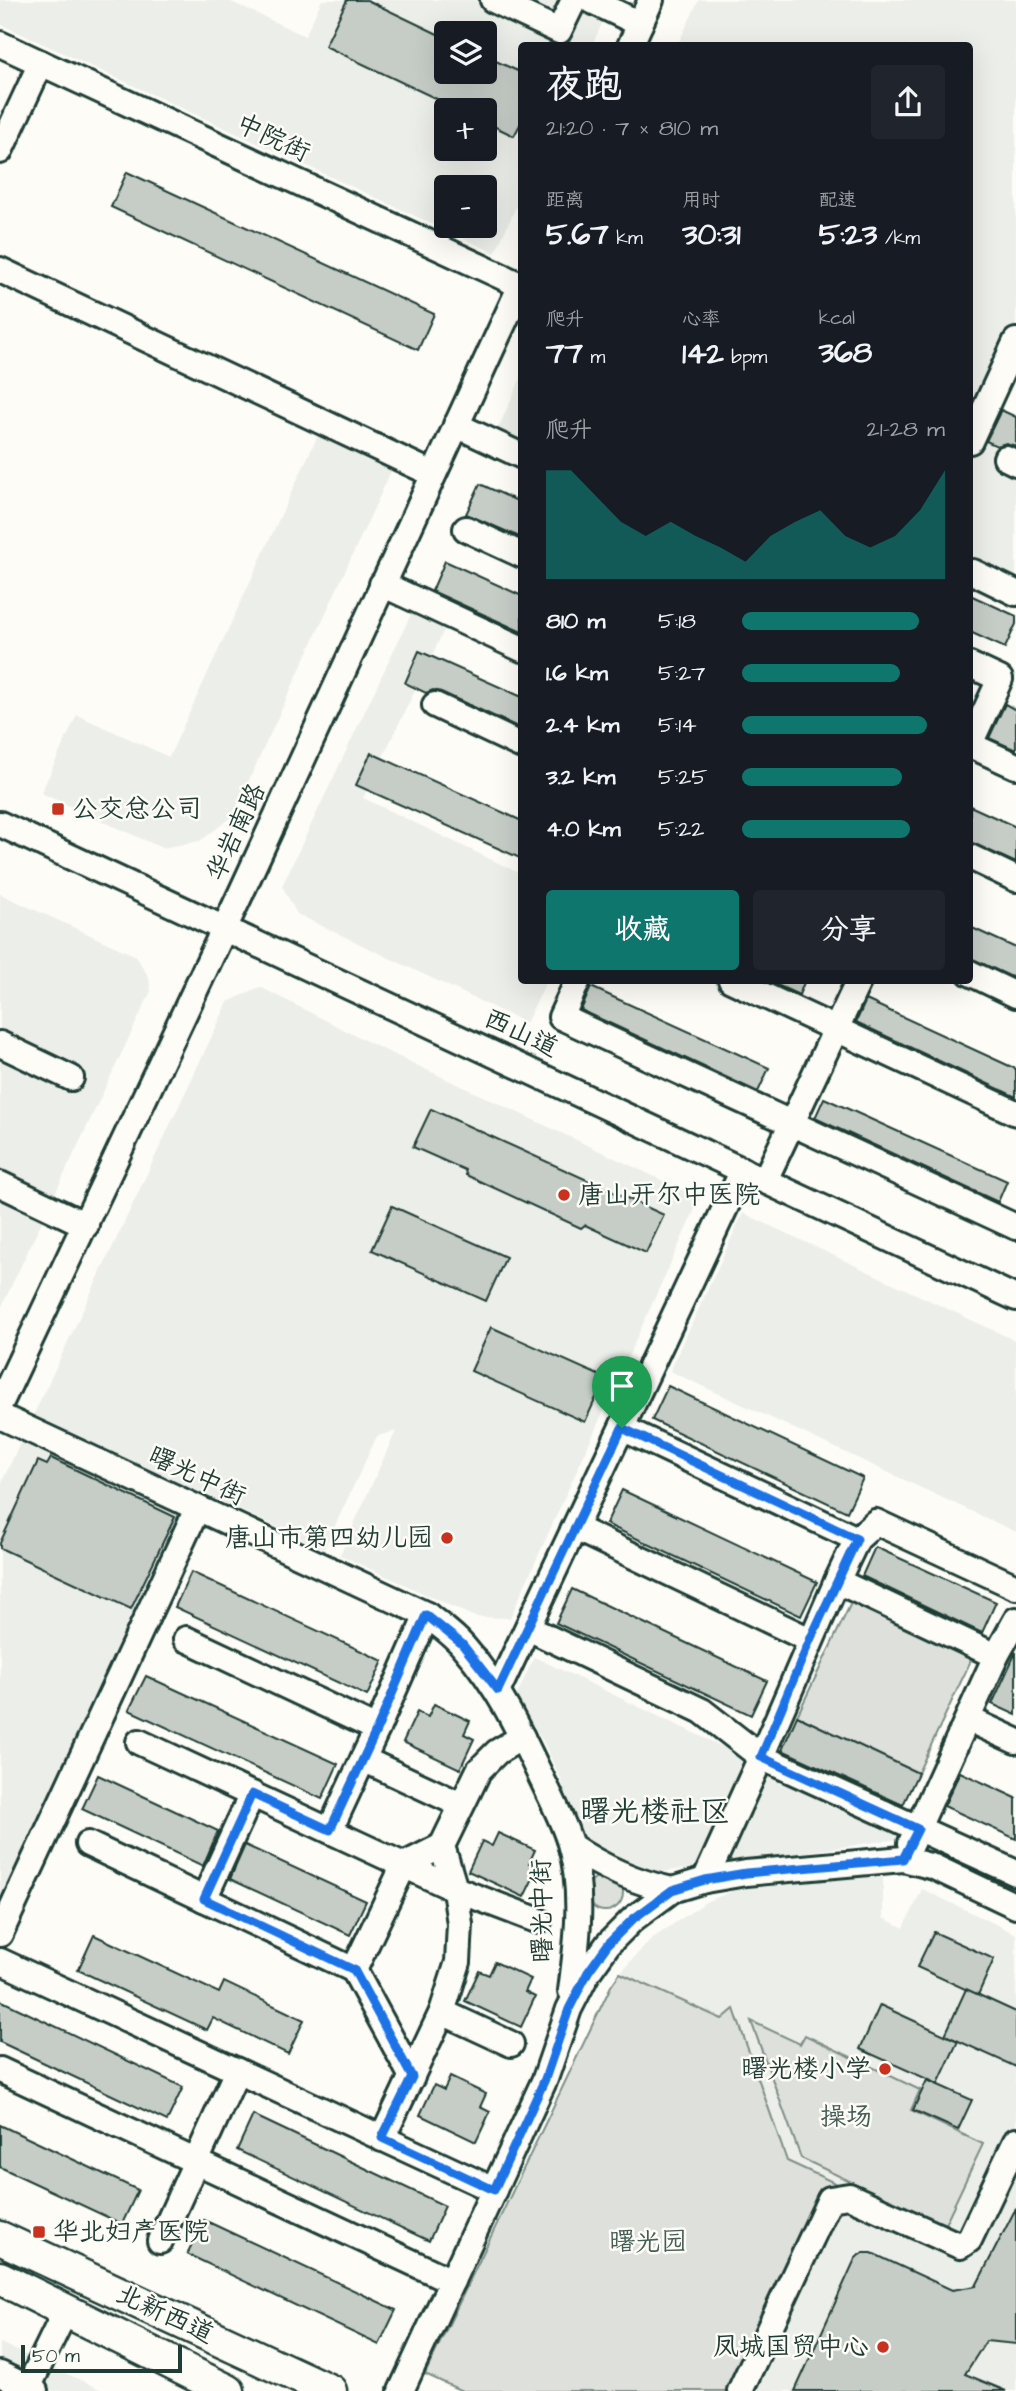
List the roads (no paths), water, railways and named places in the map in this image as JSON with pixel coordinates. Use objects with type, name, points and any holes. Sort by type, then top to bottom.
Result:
[{"type":"main road","name":"北新西道","points":[[0,2238],[330,2391]]},
{"type":"main road","name":"北新西道","points":[[0,2278],[228,2391]]},
{"type":"street","points":[[493,0],[559,31],[574,0]]},
{"type":"street","points":[[590,0],[635,34],[651,0]]},
{"type":"street","name":"中院街","points":[[0,44],[518,283]]},
{"type":"street","points":[[0,151],[41,63]]},
{"type":"street","points":[[0,270],[433,474]]},
{"type":"street","name":"华岩南路","points":[[0,1404],[86,1225],[518,291]]},
{"type":"street","points":[[973,434],[1016,341]]},
{"type":"street","points":[[456,425],[518,454]]},
{"type":"street","points":[[467,529],[518,553]]},
{"type":"street","points":[[973,572],[1016,593]]},
{"type":"street","points":[[382,584],[518,647]]},
{"type":"street","points":[[973,665],[1008,680],[973,739]]},
{"type":"street","points":[[435,705],[518,744]]},
{"type":"street","points":[[973,745],[1016,766]]},
{"type":"street","name":"西山道","points":[[0,824],[1016,1298]]},
{"type":"street","points":[[973,858],[1016,878]]},
{"type":"street","points":[[973,974],[1016,995]]},
{"type":"street","points":[[576,984],[561,1017],[1016,1227]]},
{"type":"street","points":[[740,984],[1016,1113]]},
{"type":"street","points":[[498,1690],[622,1428],[754,1175],[792,1124],[857,984]]},
{"type":"street","points":[[0,1044],[71,1077]]},
{"type":"street","points":[[0,1184],[86,1225]]},
{"type":"street","name":"曙光中街","points":[[0,1416],[426,1615],[462,1644],[498,1690],[571,1846],[578,1912],[577,1947],[569,2009]]},
{"type":"street","points":[[622,1428],[857,1539]]},
{"type":"street","points":[[0,1934],[197,1509]]},
{"type":"street","points":[[705,1880],[857,1539],[876,1522],[1016,1587]]},
{"type":"street","points":[[575,1528],[810,1640]]},
{"type":"street","points":[[837,1581],[996,1656]]},
{"type":"street","points":[[330,1830],[426,1615]]},
{"type":"street","points":[[903,1859],[1016,1617]]},
{"type":"street","points":[[528,1628],[702,1711],[761,1757],[1016,1874]]},
{"type":"street","points":[[186,1639],[377,1729]]},
{"type":"street","points":[[968,1719],[1016,1741]]},
{"type":"street","points":[[354,1970],[404,1865],[442,1846],[479,1770],[497,1752],[522,1737]]},
{"type":"street","points":[[139,1742],[455,1889],[539,1922]]},
{"type":"street","points":[[363,1759],[461,1805]]},
{"type":"street","points":[[204,1899],[252,1794]]},
{"type":"street","points":[[88,1844],[354,1970],[412,2077]]},
{"type":"street","points":[[382,2138],[442,2012],[458,1962],[460,1924],[455,1889],[442,1846]]},
{"type":"street","points":[[571,1846],[600,1866],[643,1884],[672,1890]]},
{"type":"street","name":"曙光中街","points":[[401,2391],[545,2079],[569,2009],[588,1972],[608,1944],[633,1919],[672,1890],[705,1880],[746,1873],[903,1859],[934,1867],[1016,1906]]},
{"type":"street","points":[[0,1961],[494,2190]]},
{"type":"street","points":[[442,2012],[511,2044]]},
{"type":"street","points":[[0,2070],[452,2281]]},
{"type":"street","points":[[160,2241],[237,2071]]},
{"type":"street","points":[[740,2391],[830,2199],[849,2196],[960,2246],[969,2240],[1016,2141]]},
{"type":"street","points":[[748,2391],[835,2204],[848,2202],[960,2253],[972,2247],[1016,2156]]},
{"type":"street","points":[[0,2374],[32,2389],[66,2310]]},
{"type":"place","name":"公交总公司","points":[[58,809]]},
{"type":"place","name":"唐山开尔中医院","points":[[564,1195]]},
{"type":"place","name":"唐山市第四幼儿园","points":[[447,1538]]},
{"type":"place","name":"曙光楼小学","points":[[885,2069]]},
{"type":"place","name":"华北妇产医院","points":[[39,2232]]},
{"type":"place","name":"凤城国贸中心","points":[[883,2347]]},
{"type":"district","name":"曙光楼社区","points":[[655,1812]]},
{"type":"park label","name":"操场","points":[[846,2117]]},
{"type":"park label","name":"曙光园","points":[[648,2242]]}]
